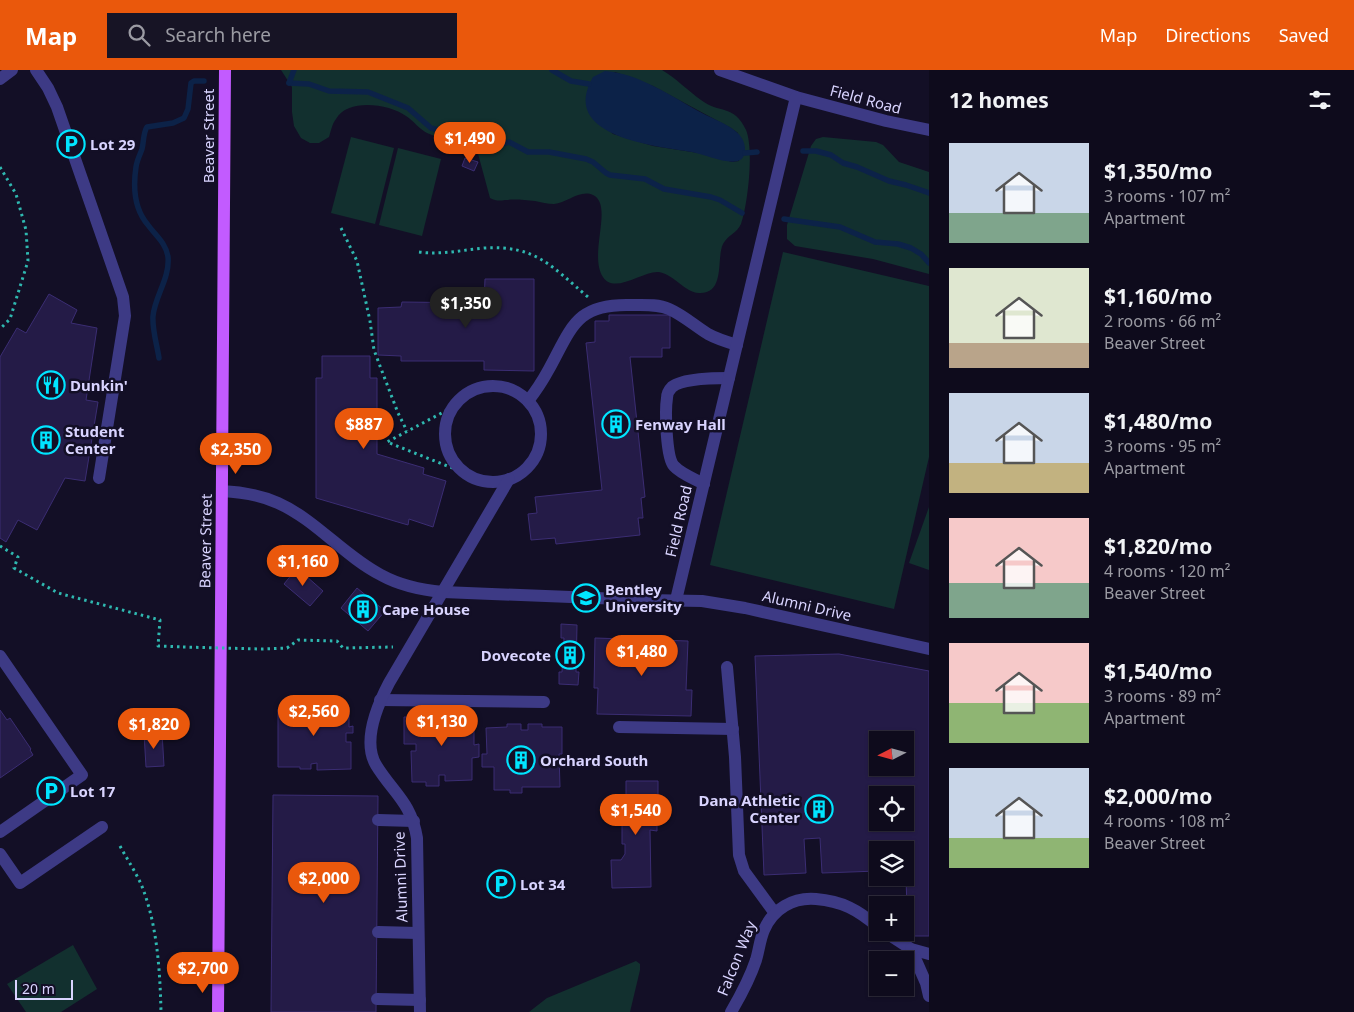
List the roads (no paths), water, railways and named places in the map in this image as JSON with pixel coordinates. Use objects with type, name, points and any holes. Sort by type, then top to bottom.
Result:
[{"type":"main road","name":"Beaver Street","points":[[218,1012],[225,70]]},
{"type":"street","points":[[0,79],[12,70]]},
{"type":"street","points":[[36,70],[48,88],[57,107],[123,297],[125,316],[99,478]]},
{"type":"street","name":"Field Road","points":[[720,70],[796,97],[901,125],[929,130]]},
{"type":"street","name":"Field Road","points":[[676,600],[796,97]]},
{"type":"street","points":[[528,401],[549,369],[574,323],[587,312],[600,307],[616,304],[658,306],[670,309],[720,340],[737,345]]},
{"type":"street","points":[[704,484],[672,465],[669,456],[667,395],[672,387],[680,383],[708,378],[729,378]]},
{"type":"street","points":[[489,386],[503,387],[517,392],[528,401],[536,412],[540,425],[539,445],[531,463],[521,473],[509,479],[494,482],[479,480],[465,473],[454,463],[447,450],[446,421],[453,407],[462,396],[474,389],[489,386]]},
{"type":"street","name":"Alumni Drive","points":[[420,1006],[417,838],[414,821],[407,806],[375,763],[372,749],[374,716],[380,700],[409,647],[509,479]]},
{"type":"street","points":[[222,491],[249,494],[278,504],[300,517],[380,575],[420,590],[676,600]]},
{"type":"street","name":"Alumni Drive","points":[[676,600],[702,600],[726,604],[929,649]]},
{"type":"street","points":[[0,656],[82,775],[0,832]]},
{"type":"street","points":[[727,667],[733,729],[739,855],[744,871],[774,912]]},
{"type":"street","points":[[380,700],[544,702]]},
{"type":"street","points":[[619,727],[733,729]]},
{"type":"street","points":[[378,820],[414,821]]},
{"type":"street","points":[[0,854],[20,883],[102,827]]},
{"type":"street","name":"Falcon Way","points":[[732,1012],[744,991],[756,960],[764,930],[774,912],[788,903],[805,898],[829,900],[850,906],[869,919]]},
{"type":"street","points":[[378,932],[418,933]]},
{"type":"street","points":[[899,941],[911,949],[929,954]]},
{"type":"street","points":[[911,949],[926,983],[929,996]]},
{"type":"street","points":[[214,1012],[218,978]]},
{"type":"street","points":[[377,999],[420,1006]]},
{"type":"water","points":[[605,71],[644,81],[730,127],[736,131],[744,143],[745,151],[743,157],[740,160],[730,162],[636,141],[616,135],[599,126],[589,113],[586,97],[593,77]]},
{"type":"waterway","points":[[289,83],[294,70]]},
{"type":"waterway","points":[[552,70],[571,81],[589,84]]},
{"type":"waterway","points":[[159,358],[153,316],[156,301],[165,280],[168,257],[163,244],[143,219],[137,205],[135,190],[136,167],[147,127],[173,123],[184,118],[188,109],[191,83],[194,81],[204,81]]},
{"type":"waterway","points":[[289,83],[309,84],[329,91],[368,92],[408,108],[431,128],[471,137],[486,146],[494,147],[509,142],[528,152],[549,152],[586,159],[610,175],[645,179],[664,189],[711,197],[742,213]]},
{"type":"waterway","points":[[803,151],[816,151],[831,155],[843,163],[889,181],[929,193]]},
{"type":"waterway","points":[[745,153],[757,152]]},
{"type":"waterway","points":[[784,219],[840,227],[875,242],[898,244],[911,248],[921,254],[929,263]]},
{"type":"place","name":"Lot 29","points":[[71,144]]},
{"type":"place","name":"Dunkin'","points":[[51,385]]},
{"type":"place","name":"Fenway Hall","points":[[616,424]]},
{"type":"place","name":"Student Center","points":[[46,440]]},
{"type":"place","name":"Bentley University","points":[[586,598]]},
{"type":"place","name":"Cape House","points":[[363,609]]},
{"type":"place","name":"Dovecote","points":[[570,655]]},
{"type":"place","name":"Orchard South","points":[[521,760]]},
{"type":"place","name":"Lot 17","points":[[51,791]]},
{"type":"place","name":"Dana Athletic Center","points":[[819,809]]},
{"type":"place","name":"Lot 34","points":[[501,884]]}]
